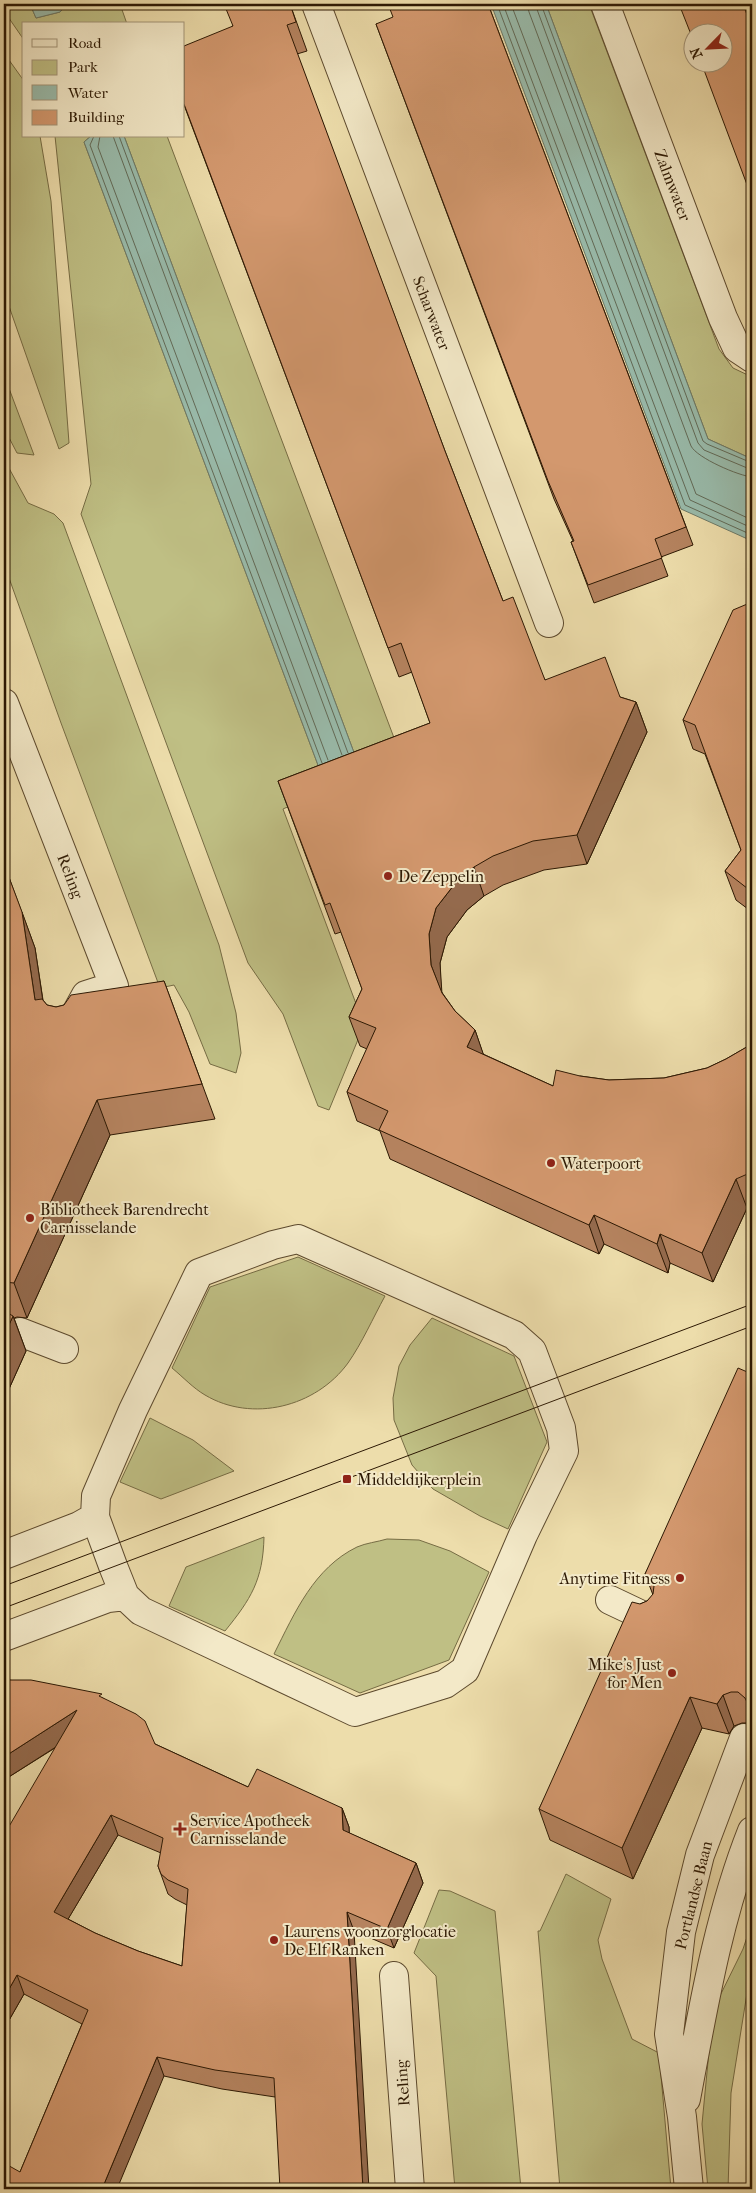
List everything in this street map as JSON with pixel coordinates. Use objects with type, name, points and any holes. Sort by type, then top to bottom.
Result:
[{"type":"street","name":"Scharwater","points":[[316,4],[549,623]]},
{"type":"street","name":"Zalmwater","points":[[604,4],[723,318],[737,348],[752,358]]},
{"type":"street","name":"Reling","points":[[4,703],[114,986],[86,995],[68,1027]]},
{"type":"street","points":[[298,1239],[514,1335],[532,1350],[561,1428],[564,1452],[524,1535],[465,1670],[445,1684],[355,1712],[141,1611],[125,1596],[95,1517],[96,1496],[133,1410],[199,1274],[274,1245],[298,1239]]},
{"type":"street","points":[[20,1332],[64,1349]]},
{"type":"street","points":[[4,1555],[80,1526],[95,1517]]},
{"type":"street","points":[[4,1637],[108,1598],[125,1596]]},
{"type":"street","points":[[610,1600],[650,1620]]},
{"type":"street","name":"Portlandse Baan","points":[[689,2189],[682,2117],[669,2034],[681,1932],[700,1854],[744,1738]]},
{"type":"street","name":"Portlandse Baan","points":[[682,2117],[709,1978],[738,1868],[752,1831]]},
{"type":"street","name":"Reling","points":[[394,1976],[410,2189]]},
{"type":"green space","points":[[4,4],[30,4],[36,18],[60,12],[67,4],[120,4],[126,22],[22,22],[22,37],[4,11]]},
{"type":"green space","points":[[546,4],[589,4],[719,349],[733,368],[752,377],[752,459],[708,439]]},
{"type":"green space","points":[[4,53],[22,78],[22,138],[40,138],[51,201],[69,443],[59,449],[4,292]]},
{"type":"green space","points":[[55,138],[89,138],[84,142],[327,789],[283,809],[364,1025],[329,1110],[318,1106],[283,1014],[248,963],[81,514],[91,484]]},
{"type":"green space","points":[[125,138],[168,138],[402,759],[362,774]]},
{"type":"green space","points":[[4,375],[34,455],[17,453],[4,428]]},
{"type":"green space","points":[[4,459],[28,503],[54,514],[63,523],[219,945],[236,1013],[241,1053],[236,1073],[210,1064],[189,1012],[174,985],[160,988],[4,564]]},
{"type":"green space","points":[[298,1257],[385,1296],[363,1339],[348,1363],[335,1378],[301,1400],[282,1406],[262,1409],[243,1408],[223,1403],[205,1395],[172,1368],[210,1287]]},
{"type":"green space","points":[[432,1318],[514,1356],[547,1442],[508,1529],[480,1516],[433,1489],[412,1465],[394,1420],[393,1398],[399,1366],[410,1345]]},
{"type":"green space","points":[[150,1418],[193,1440],[234,1471],[161,1499],[120,1482]]},
{"type":"green space","points":[[264,1537],[261,1565],[254,1588],[249,1599],[225,1631],[169,1606],[186,1567]]},
{"type":"green space","points":[[387,1539],[419,1540],[450,1551],[489,1572],[449,1660],[360,1693],[274,1654],[298,1607],[317,1579],[342,1556],[357,1547]]},
{"type":"green space","points":[[566,1874],[611,1899],[598,1940],[602,1959],[632,2039],[659,2053],[671,2189],[560,2189],[538,1931],[540,1931]]},
{"type":"green space","points":[[439,1890],[450,1891],[495,1911],[521,2189],[455,2189],[436,1976],[414,1953]]},
{"type":"green space","points":[[752,1922],[752,1962],[731,2093],[728,2189],[708,2189],[702,2124],[713,2010],[743,1949]]},
{"type":"green space","points":[[752,2109],[752,2189],[749,2189],[751,2117]]},
{"type":"water","points":[[30,4],[67,4],[60,12],[36,18]]},
{"type":"water","points":[[491,4],[546,4],[708,439],[752,459],[752,541],[681,509]]},
{"type":"water","points":[[89,138],[125,138],[362,774],[327,789],[84,142]]},
{"type":"building","points":[[224,4],[290,4],[296,22],[287,25],[445,451],[503,601],[513,597],[545,680],[605,657],[620,697],[636,702],[577,835],[533,841],[493,856],[474,867],[457,881],[436,908],[429,934],[431,965],[442,993],[455,1011],[475,1030],[467,1047],[553,1086],[556,1070],[609,1080],[664,1078],[707,1068],[752,1043],[752,1172],[736,1179],[702,1253],[660,1234],[657,1244],[594,1215],[589,1225],[379,1130],[388,1111],[347,1092],[376,1028],[349,1017],[362,989],[330,903],[325,905],[278,781],[430,723],[401,643],[388,648],[185,107],[185,46],[233,26]]},
{"type":"building","points":[[388,4],[453,4],[454,8],[464,4],[488,4],[686,527],[655,539],[662,558],[588,585],[571,542],[574,541],[548,481],[376,24],[393,17]]},
{"type":"building","points":[[679,4],[743,4],[752,28],[752,198],[705,72],[734,72],[734,22],[686,22]]},
{"type":"building","points":[[752,602],[752,892],[725,871],[741,850],[695,725],[683,720],[733,610]]},
{"type":"building","points":[[4,864],[22,912],[35,1000],[42,999],[47,1005],[56,1007],[64,1005],[71,995],[164,981],[202,1084],[97,1100],[14,1283],[4,1282]]},
{"type":"building","points":[[4,1311],[13,1316],[4,1336]]},
{"type":"building","points":[[738,1368],[752,1374],[752,1712],[748,1711],[748,1704],[745,1698],[738,1692],[723,1695],[717,1704],[690,1697],[622,1848],[539,1809],[632,1602],[640,1604],[647,1601],[653,1594],[654,1586],[652,1580],[645,1574]]},
{"type":"building","name":"Laurens woonzorglocatie De Elf Ranken","points":[[4,1678],[9,1680],[31,1680],[102,1694],[99,1696],[136,1714],[145,1721],[155,1744],[248,1787],[257,1769],[342,1808],[343,1830],[416,1863],[387,1929],[347,1912],[363,2189],[280,2189],[274,2078],[215,2070],[157,2057],[102,2189],[4,2189],[4,2163],[20,2172],[88,2010],[17,1975],[4,1998],[4,1835],[77,1710],[4,1757]],"holes":[[[111,1815],[163,1838],[158,1866],[161,1874],[168,1880],[188,1889],[182,1966],[138,1951],[95,1933],[54,1912]]]},
{"type":"tram line","points":[[4,1586],[752,1304]]},
{"type":"tram line","points":[[4,1608],[752,1326]]},
{"type":"place","name":"De Zeppelin","points":[[388,876]]},
{"type":"place","name":"Waterpoort","points":[[551,1163]]},
{"type":"place","name":"Bibliotheek Barendrecht Carnisselande","points":[[30,1218]]},
{"type":"place","name":"Middeldijkerplein","points":[[347,1479]]},
{"type":"place","name":"Anytime Fitness","points":[[680,1578]]},
{"type":"place","name":"Mike's Just for Men","points":[[672,1673]]},
{"type":"place","name":"Service Apotheek Carnisselande","points":[[180,1829]]},
{"type":"place","name":"Laurens woonzorglocatie De Elf Ranken","points":[[274,1940]]}]
